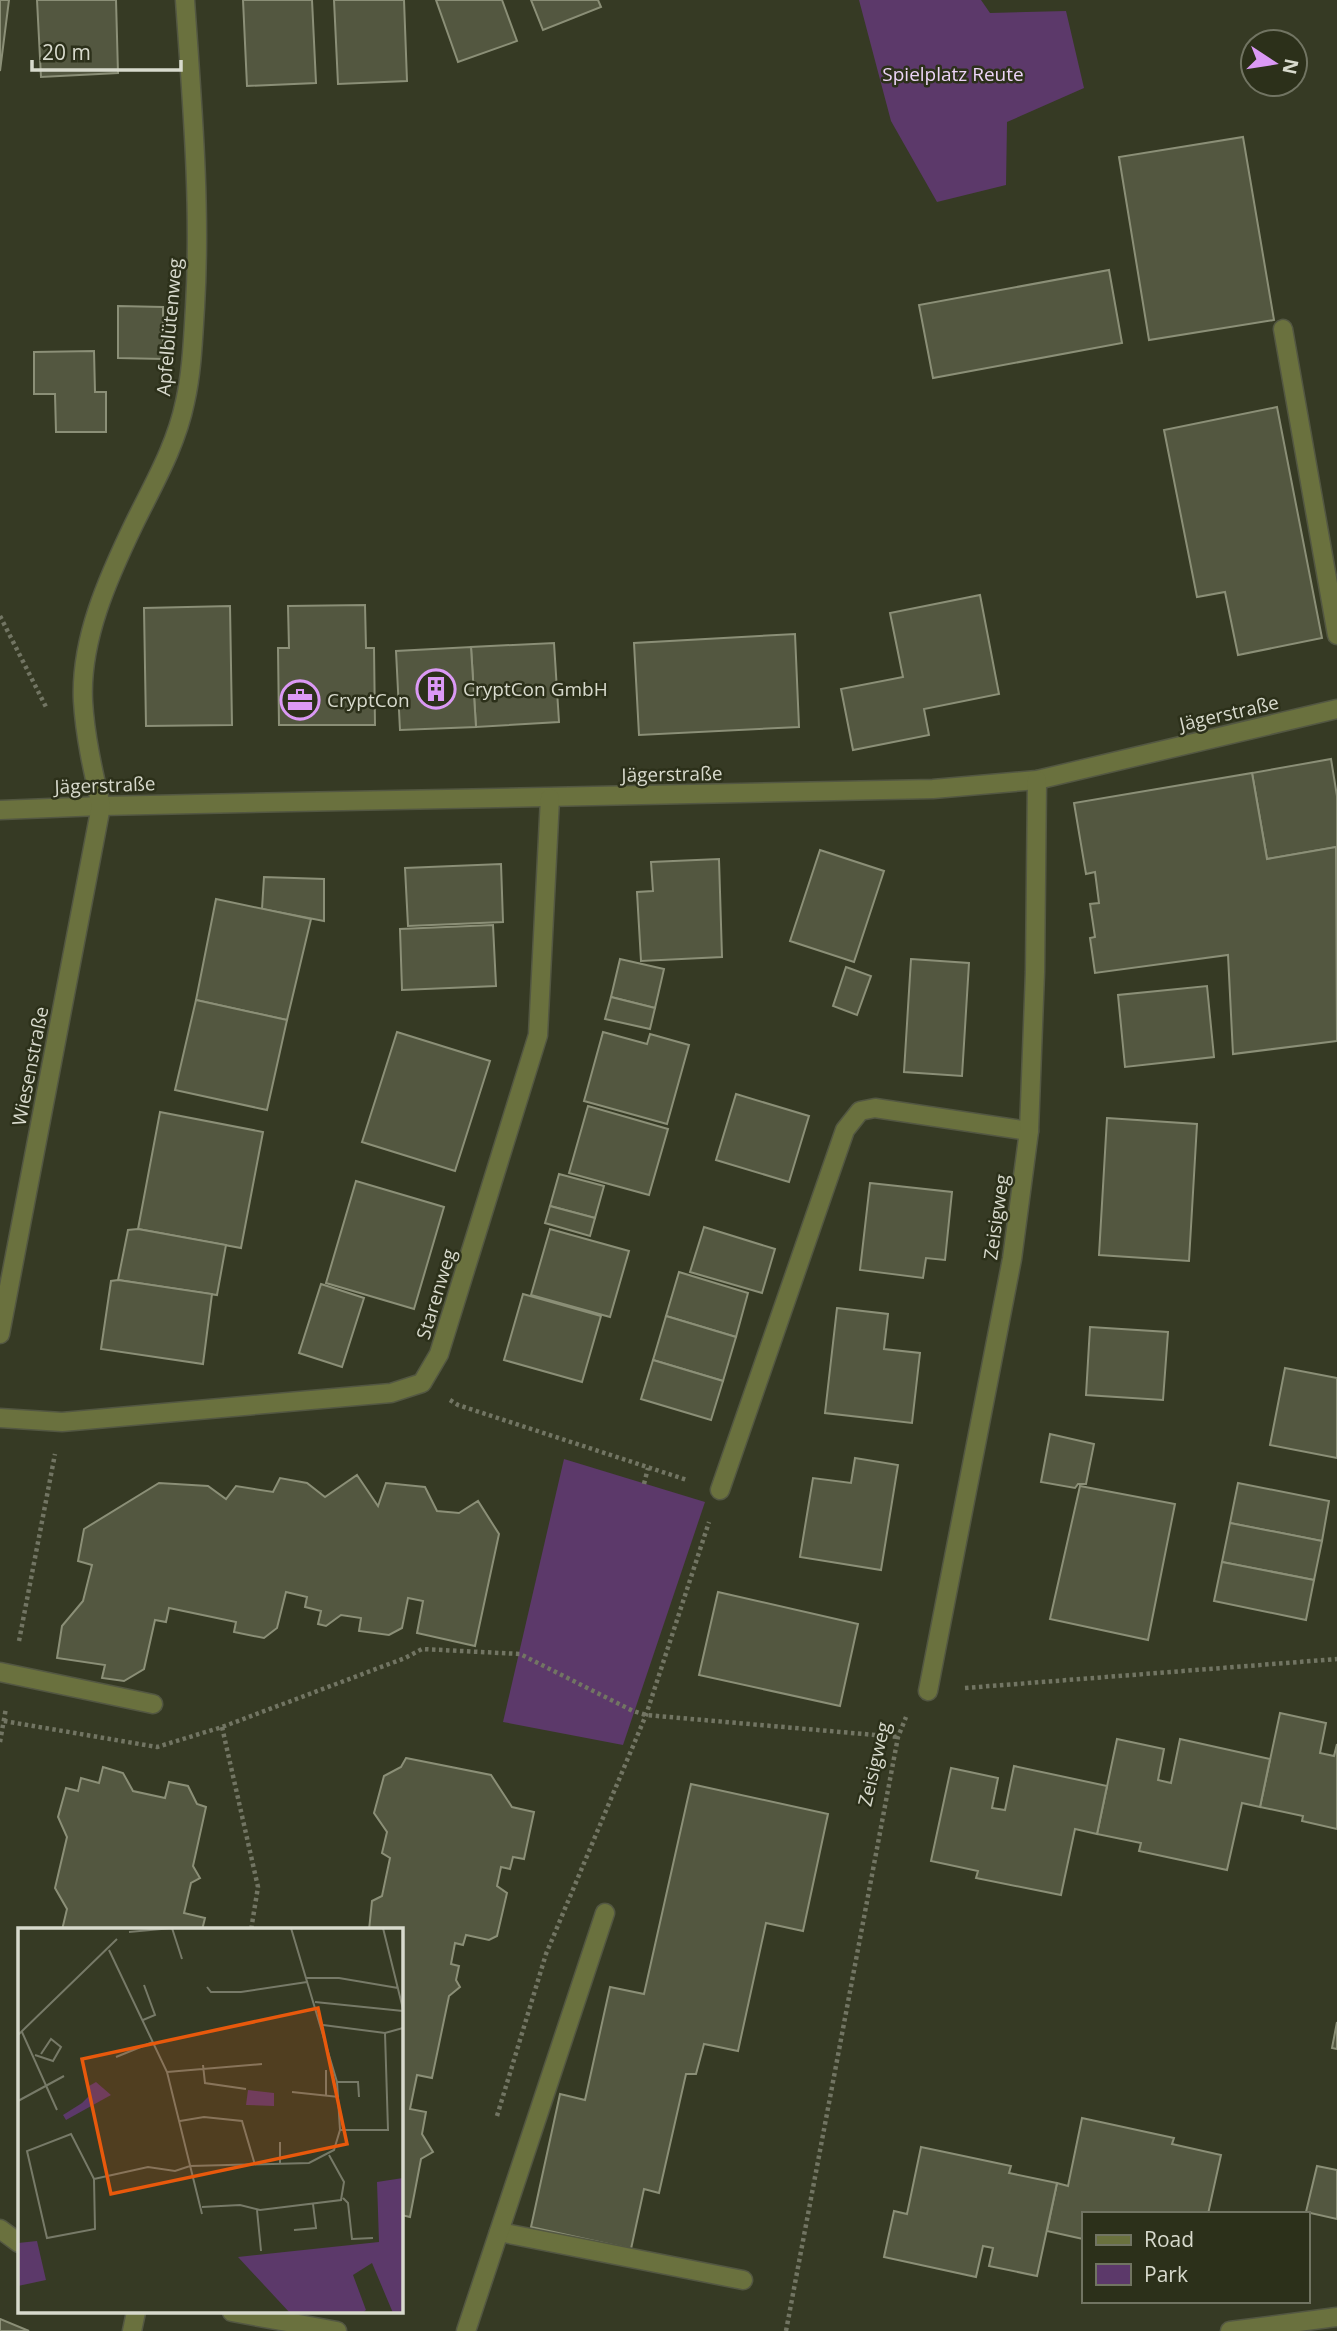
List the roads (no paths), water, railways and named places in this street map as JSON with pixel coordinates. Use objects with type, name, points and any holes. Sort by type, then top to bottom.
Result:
[{"type":"street","name":"Apfelblütenweg","points":[[101,806],[83,700],[86,658],[102,595],[168,456],[185,403],[192,349],[197,267],[196,165],[185,0]]},
{"type":"street","points":[[1283,329],[1337,635]]},
{"type":"street","name":"Jägerstraße","points":[[0,810],[933,789],[1037,780],[1337,709]]},
{"type":"street","name":"Zeisigweg","points":[[928,1691],[1012,1259],[1029,1131],[1035,972],[1037,780]]},
{"type":"street","name":"Starenweg","points":[[0,1418],[62,1422],[391,1393],[422,1383],[439,1354],[538,1034],[550,798]]},
{"type":"street","name":"Wiesenstraße","points":[[0,1334],[101,806]]},
{"type":"street","points":[[720,1490],[845,1130],[860,1111],[875,1108],[1029,1131]]},
{"type":"street","points":[[6,1674],[153,1704]]},
{"type":"street","points":[[466,2331],[605,1913]]},
{"type":"street","points":[[0,2229],[18,2242]]},
{"type":"street","points":[[499,2232],[743,2280]]},
{"type":"street","points":[[243,2314],[337,2331]]},
{"type":"street","points":[[1230,2331],[1337,2318]]},
{"type":"place","name":"CryptCon GmbH","points":[[436,689]]},
{"type":"place","name":"CryptCon","points":[[300,700]]},
{"type":"park label","name":"Spielplatz Reute","points":[[953,74]]}]
